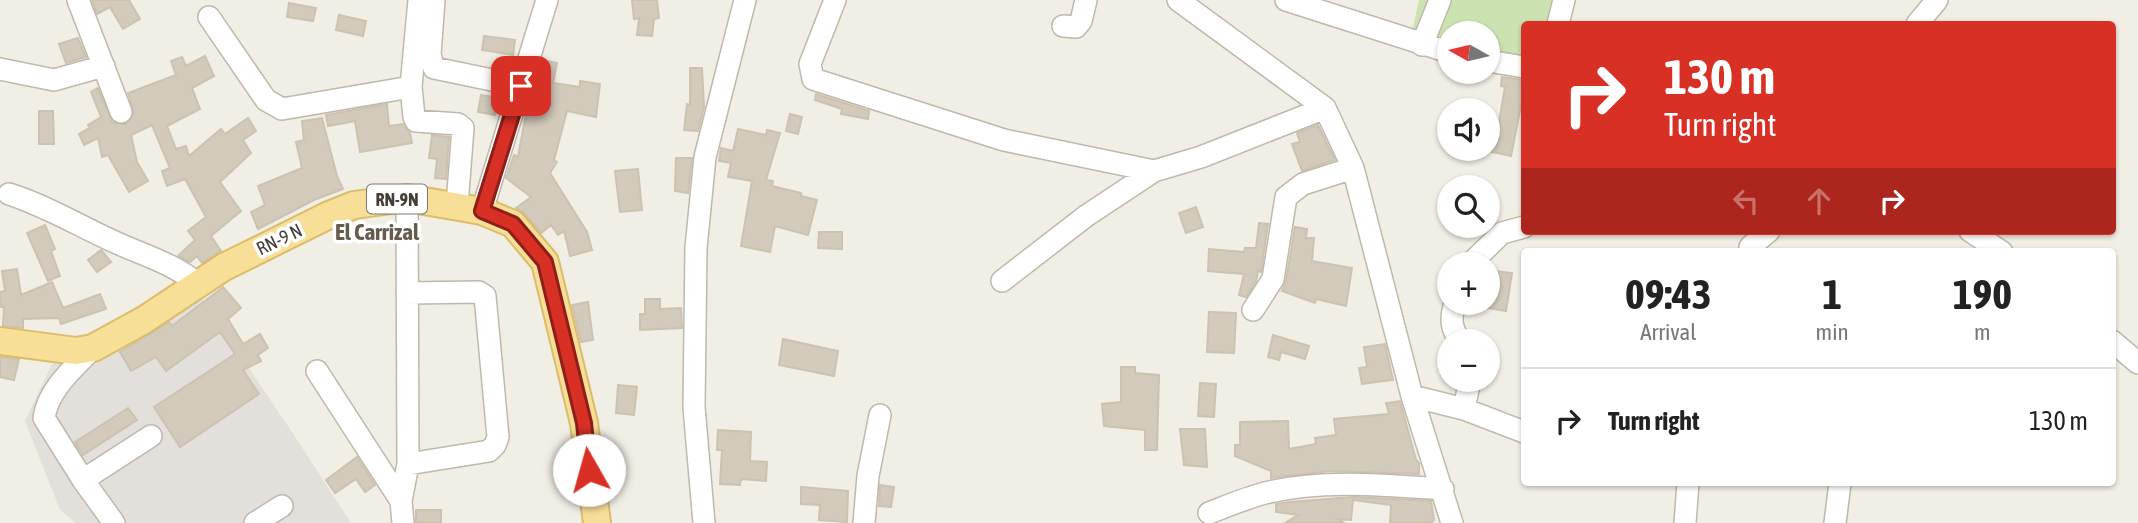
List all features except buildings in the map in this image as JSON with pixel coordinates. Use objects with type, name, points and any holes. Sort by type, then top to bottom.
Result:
[{"type":"main road","name":"RN-9 N","points":[[0,341],[76,351],[93,348],[144,320],[224,267],[354,205],[407,198],[482,211],[513,224],[545,262],[584,423],[597,523]]},
{"type":"street","points":[[78,0],[121,112]]},
{"type":"street","points":[[419,0],[411,87],[416,121],[458,124],[463,128],[457,205]]},
{"type":"street","points":[[434,0],[430,55],[434,68],[521,86]]},
{"type":"street","points":[[482,211],[547,0]]},
{"type":"street","points":[[704,523],[694,407],[696,248],[705,157],[745,0]]},
{"type":"street","points":[[835,0],[810,64],[813,79],[1004,140],[1154,171]]},
{"type":"street","points":[[1063,26],[1076,27],[1081,21],[1086,0]]},
{"type":"street","points":[[1178,0],[1325,107],[1353,168],[1412,396],[1452,523]]},
{"type":"street","points":[[1286,0],[1437,49]]},
{"type":"street","points":[[1422,45],[1440,0]]},
{"type":"street","points":[[1559,21],[1564,0]]},
{"type":"street","points":[[1920,21],[1937,0]]},
{"type":"street","points":[[209,17],[265,100],[282,109],[411,87]]},
{"type":"street","points":[[1500,63],[1521,66]]},
{"type":"street","points":[[0,69],[54,80],[104,66]]},
{"type":"street","points":[[1002,281],[1086,216],[1154,171],[1201,157],[1325,107]]},
{"type":"street","points":[[1253,310],[1273,278],[1286,197],[1303,184],[1353,168]]},
{"type":"street","points":[[9,194],[32,201],[117,243],[172,266],[198,285]]},
{"type":"street","points":[[403,523],[401,501],[408,464],[407,198]]},
{"type":"street","points":[[1483,252],[1503,233],[1521,228]]},
{"type":"street","points":[[1750,247],[1764,235]]},
{"type":"street","points":[[1976,235],[1996,248]]},
{"type":"street","points":[[407,293],[479,292],[485,296],[498,437],[489,451],[408,464]]},
{"type":"street","points":[[2116,344],[2138,363]]},
{"type":"street","points":[[93,348],[61,382],[45,407],[44,418],[114,523]]},
{"type":"street","points":[[317,371],[401,501]]},
{"type":"street","points":[[1464,409],[1468,392]]},
{"type":"street","points":[[1412,396],[1464,409],[1521,431]]},
{"type":"street","points":[[864,523],[868,476],[880,415]]},
{"type":"street","points":[[83,480],[151,436]]},
{"type":"street","points":[[1209,513],[1249,498],[1279,491],[1358,485],[1443,489]]},
{"type":"street","points":[[1685,523],[1688,486]]},
{"type":"street","points":[[1835,523],[1840,486]]},
{"type":"street","points":[[254,523],[282,506]]},
{"type":"shaded area","points":[[201,297],[351,523],[76,523],[60,510],[25,421],[52,364],[87,356]]},
{"type":"green space","points":[[1419,0],[1555,0],[1551,21],[1521,21],[1521,58],[1500,53],[1500,21],[1437,21],[1437,38],[1412,32]]},
{"type":"district","name":"El Carrizal","points":[[377,232]]},
{"type":"route","points":[[521,86],[482,211],[513,224],[545,262],[584,423],[589,470]]}]
